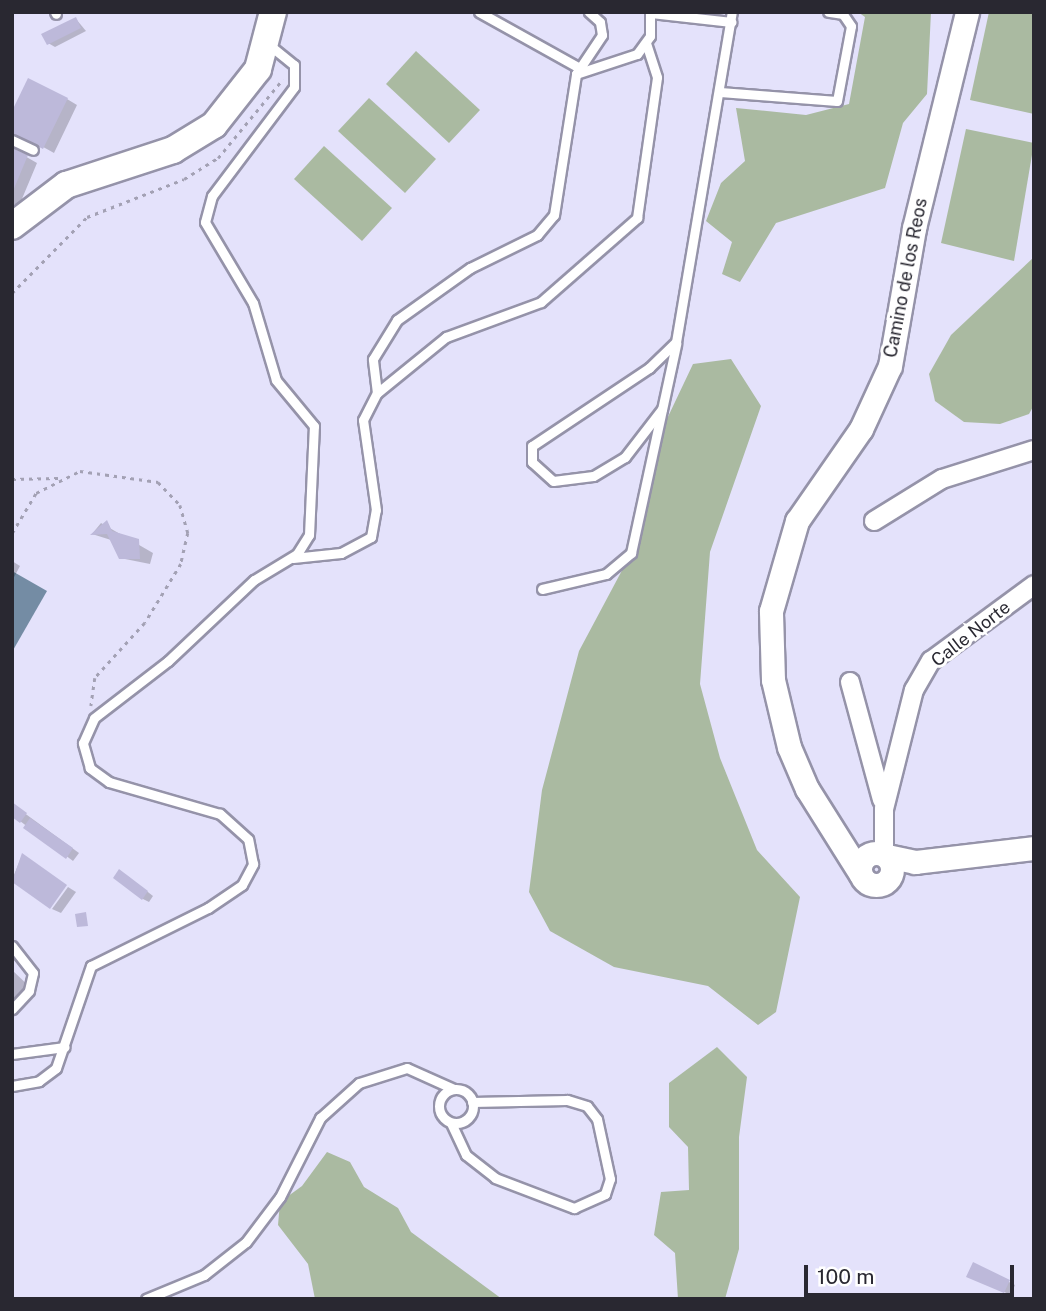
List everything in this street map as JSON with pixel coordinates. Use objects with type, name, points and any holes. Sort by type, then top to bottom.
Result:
[{"type":"main road","points":[[12,226],[66,186],[173,150],[214,125],[246,90],[268,44],[273,12]]},
{"type":"street","name":"Camino de los Reos","points":[[842,836],[884,859],[877,885],[860,873],[842,836],[807,789],[789,747],[773,680],[771,611],[797,521],[861,429],[890,366],[916,217],[967,12]]},
{"type":"street","points":[[874,521],[942,479],[1034,450]]},
{"type":"street","name":"Calle Norte","points":[[884,809],[905,713],[931,661],[1034,586]]},
{"type":"street","points":[[850,681],[884,809],[884,859],[924,861],[1034,848]]},
{"type":"lane","points":[[479,12],[577,70],[632,58],[646,44],[655,13],[731,17],[676,342],[631,552],[606,574],[542,589]]},
{"type":"lane","points":[[377,393],[373,359],[397,320],[470,268],[537,235],[554,215],[577,70],[602,36],[600,22],[589,12]]},
{"type":"lane","points":[[720,92],[837,101],[851,26],[843,14],[828,12]]},
{"type":"lane","points":[[12,1086],[46,1078],[65,1047],[91,966],[208,908],[242,885],[253,864],[248,839],[208,807],[136,792],[96,775],[83,743],[94,718],[169,661],[254,580],[291,558],[309,535],[314,425],[270,370],[257,312],[210,236],[205,215],[212,197],[291,93],[294,65],[268,44]]},
{"type":"lane","points":[[291,558],[341,553],[371,537],[376,510],[362,428],[377,393],[446,337],[541,302],[637,218],[657,77],[646,44]]},
{"type":"lane","points":[[12,140],[33,150]]},
{"type":"lane","points":[[662,409],[625,457],[593,476],[553,481],[532,462],[532,446],[649,368],[676,342]]},
{"type":"lane","points":[[12,946],[28,960],[33,980],[12,1009]]},
{"type":"lane","points":[[12,1054],[65,1047]]},
{"type":"lane","points":[[146,1299],[197,1280],[246,1242],[280,1197],[320,1118],[359,1083],[407,1068],[454,1089],[472,1102],[567,1100],[587,1106],[597,1119],[610,1180],[605,1194],[574,1208],[495,1178],[466,1154],[451,1123],[438,1105],[454,1089]]},
{"type":"lane","points":[[451,1123],[468,1119],[472,1102]]},
{"type":"path","points":[[12,293],[88,217],[184,179],[218,158],[294,65]]},
{"type":"path","points":[[12,479],[59,478],[92,470],[158,482],[177,498],[187,523],[181,564],[145,623],[95,678],[94,718]]},
{"type":"path","points":[[12,533],[31,500],[59,478]]},
{"type":"green space","points":[[858,12],[931,12],[927,94],[903,123],[885,188],[776,223],[740,282],[722,274],[732,242],[706,221],[721,183],[745,161],[736,108],[806,115],[849,104],[865,17]]},
{"type":"green space","points":[[989,12],[1034,12],[1034,114],[970,100]]},
{"type":"green space","points":[[416,51],[480,110],[449,143],[386,84]]},
{"type":"green space","points":[[369,98],[436,159],[405,193],[338,131]]},
{"type":"green space","points":[[966,129],[1034,143],[1014,261],[941,243]]},
{"type":"green space","points":[[324,146],[392,208],[362,241],[294,179]]},
{"type":"green space","points":[[1034,257],[1034,405],[1029,414],[1000,424],[964,422],[935,401],[929,374],[951,335]]},
{"type":"green space","points":[[731,359],[761,406],[710,552],[700,684],[720,758],[757,850],[800,897],[776,1012],[758,1025],[708,986],[614,967],[550,931],[529,892],[542,790],[579,651],[627,561],[647,461],[693,364]]},
{"type":"green space","points":[[717,1047],[747,1077],[739,1137],[739,1249],[725,1299],[678,1299],[675,1253],[654,1235],[661,1192],[689,1190],[688,1147],[669,1127],[669,1083]]},
{"type":"green space","points":[[327,1152],[350,1162],[364,1187],[398,1208],[411,1232],[502,1299],[315,1299],[308,1264],[278,1225],[280,1202],[302,1186]]},
{"type":"water","points":[[12,571],[47,591],[12,652]]},
{"type":"building","points":[[76,17],[81,28],[47,45],[41,34]]},
{"type":"building","points":[[28,78],[68,98],[43,149],[12,133],[12,111]]},
{"type":"building","points":[[12,148],[28,155],[13,191],[12,191]]},
{"type":"building","points":[[107,520],[112,531],[139,539],[140,559],[119,559],[107,534],[90,535]]},
{"type":"building","points":[[12,802],[27,813],[20,823],[12,817]]},
{"type":"building","points":[[30,818],[73,848],[66,859],[23,828]]},
{"type":"building","points":[[22,853],[67,885],[50,909],[12,882]]},
{"type":"building","points":[[119,869],[148,891],[142,900],[113,878]]},
{"type":"building","points":[[86,912],[88,926],[77,927],[75,914]]},
{"type":"building","points":[[973,1262],[1010,1280],[1004,1293],[966,1277]]}]
